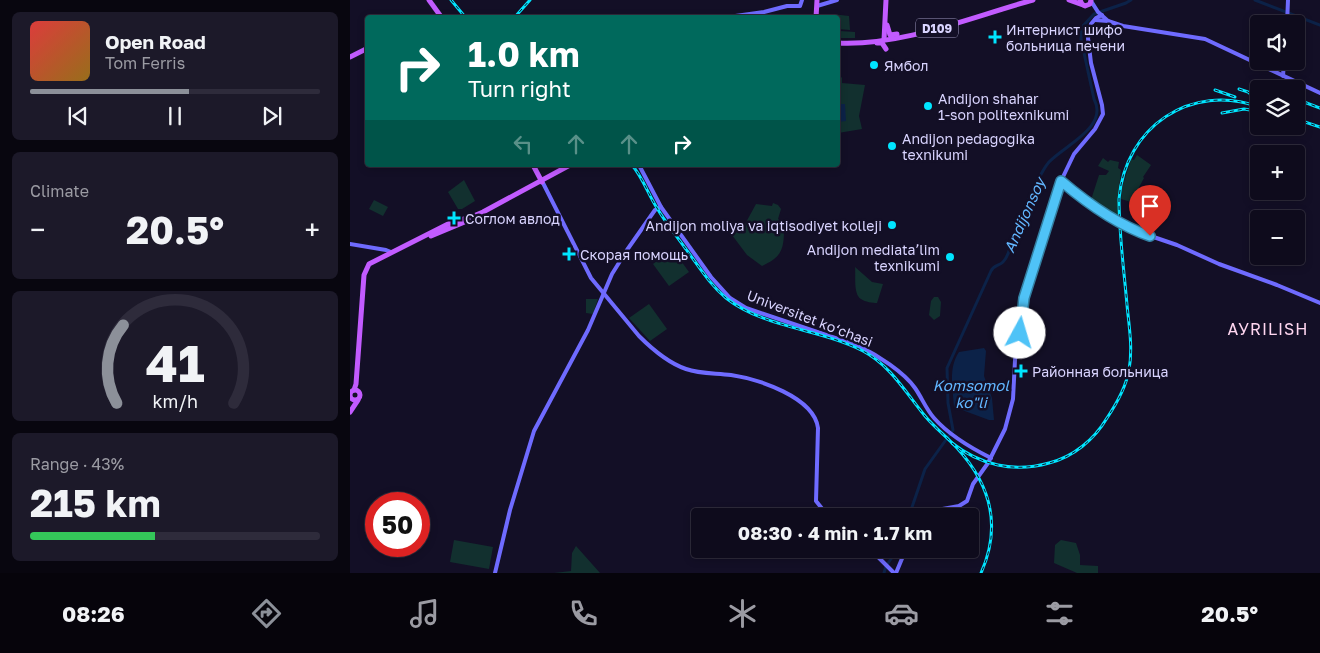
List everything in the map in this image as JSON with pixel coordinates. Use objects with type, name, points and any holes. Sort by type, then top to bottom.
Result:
[{"type":"main road","points":[[427,0],[439,15]]},
{"type":"main road","points":[[742,15],[787,6],[800,6],[802,0]]},
{"type":"main road","points":[[817,15],[818,0]]},
{"type":"main road","points":[[818,6],[836,0]]},
{"type":"main road","points":[[885,38],[887,0]]},
{"type":"main road","name":"D109","points":[[840,42],[861,42],[926,32],[1025,0]]},
{"type":"main road","name":"D109","points":[[848,42],[885,38],[926,30],[1033,0]]},
{"type":"main road","points":[[1069,0],[1088,5],[1091,0],[1100,14]]},
{"type":"main road","points":[[1287,0],[1287,15]]},
{"type":"main road","points":[[1082,3],[1108,21]]},
{"type":"main road","points":[[948,508],[958,506],[967,501],[972,484],[991,458],[1005,430],[1013,403],[1015,360],[1024,298],[1061,181],[1074,154],[1095,129],[1103,114],[1089,50],[1088,30],[1100,14]]},
{"type":"main road","points":[[1093,21],[1108,21],[1123,26],[1205,39],[1320,93]]},
{"type":"main road","points":[[886,22],[890,35],[903,34]]},
{"type":"main road","points":[[872,39],[881,35],[886,22]]},
{"type":"main road","points":[[861,42],[882,42],[886,48]]},
{"type":"main road","points":[[350,58],[365,50]]},
{"type":"main road","points":[[1282,70],[1282,75]]},
{"type":"main road","points":[[535,167],[565,223],[591,278],[642,339],[670,361],[687,369],[731,375],[778,389],[803,404],[811,412],[817,422],[816,501],[822,508]]},
{"type":"main road","points":[[351,410],[365,270],[370,263],[483,213],[567,167]]},
{"type":"main road","points":[[543,181],[571,167]]},
{"type":"main road","name":"Universitet kо‘chasi","points":[[640,167],[661,207],[711,278],[730,298],[746,308],[859,346],[874,354],[910,382],[934,418],[952,433],[991,458]]},
{"type":"main road","points":[[1061,181],[1088,203],[1136,231],[1320,303]]},
{"type":"main road","points":[[495,573],[510,510],[534,431],[589,329],[612,274],[626,250],[655,210],[661,207]]},
{"type":"main road","points":[[350,244],[390,253]]},
{"type":"main road","points":[[880,558],[895,573],[902,558]]},
{"type":"green space","points":[[832,14],[849,16],[850,30],[840,29],[840,15]]},
{"type":"green space","points":[[840,31],[855,32],[855,38],[840,38]]},
{"type":"green space","points":[[840,76],[842,83],[865,85],[859,116],[862,129],[840,133]]},
{"type":"green space","points":[[1137,155],[1151,165],[1131,202],[1121,199],[1122,188],[1131,159],[1134,160]]},
{"type":"green space","points":[[1103,158],[1108,162],[1110,160],[1119,162],[1118,168],[1121,170],[1118,198],[1119,218],[1117,219],[1090,203],[1099,175],[1106,175],[1109,171],[1098,166]]},
{"type":"green space","points":[[464,180],[475,201],[462,209],[458,209],[448,192]]},
{"type":"green space","points":[[374,200],[388,207],[383,216],[369,209]]},
{"type":"green space","points":[[773,203],[781,209],[778,219],[784,224],[783,245],[775,258],[762,266],[747,255],[732,235],[744,226],[756,204],[772,206]]},
{"type":"green space","points":[[673,250],[689,272],[669,286],[653,264]]},
{"type":"green space","points":[[855,267],[872,282],[883,284],[877,303],[871,303],[858,297]]},
{"type":"green space","points":[[934,297],[938,297],[941,302],[940,316],[934,320],[929,315],[931,301]]},
{"type":"green space","points":[[586,299],[598,299],[593,314],[586,313]]},
{"type":"green space","points":[[649,304],[667,329],[650,341],[629,318]]},
{"type":"green space","points":[[454,540],[493,547],[489,569],[450,562]]},
{"type":"green space","points":[[1061,540],[1076,543],[1080,555],[1080,565],[1098,566],[1098,573],[1077,573],[1054,563],[1055,545]]},
{"type":"green space","points":[[576,546],[600,573],[554,573],[571,571],[572,553]]},
{"type":"water","points":[[840,104],[845,104],[846,121],[840,122]]},
{"type":"water","name":"Komsomol ko\"li","points":[[984,348],[986,351],[984,376],[992,398],[994,420],[989,420],[954,407],[952,371],[959,352]]},
{"type":"waterway","name":"Andijonsoy","points":[[912,508],[925,469],[953,430],[948,403],[947,368],[991,271],[1003,262],[1007,256],[1012,241],[1023,223],[1029,199],[1046,166],[1083,135],[1096,118],[1097,109],[1081,39],[1082,27],[1094,14],[1131,0]]},
{"type":"waterway","name":"Andijonsoy","points":[[1255,0],[1320,25]]},
{"type":"waterway","name":"Andijonsoy","points":[[884,573],[892,558]]},
{"type":"railway","points":[[451,0],[464,15]]},
{"type":"railway","points":[[517,15],[530,0]]},
{"type":"railway","points":[[1239,89],[1250,94]]},
{"type":"railway","points":[[1215,90],[1235,97]]},
{"type":"railway","points":[[952,443],[963,451],[986,462],[1010,467],[1023,467],[1049,463],[1066,457],[1082,447],[1096,433],[1121,395],[1128,376],[1130,362],[1130,337],[1119,199],[1124,173],[1134,151],[1148,132],[1166,117],[1186,106],[1209,101],[1234,101],[1250,105]]},
{"type":"railway","points":[[1305,102],[1320,108]]},
{"type":"railway","points":[[1222,113],[1244,109],[1250,110]]},
{"type":"railway","points":[[1305,122],[1320,127]]},
{"type":"railway","points":[[633,167],[667,223],[709,281],[720,293],[741,308],[758,316],[847,344],[873,357],[890,372],[929,420],[969,462],[985,491],[992,523],[991,539],[981,573]]},
{"type":"place","name":"Интернист шифо больница печени","points":[[995,37]]},
{"type":"place","name":"Ямбол","points":[[874,65]]},
{"type":"place","name":"Andijon shahar 1-son politexnikumi","points":[[928,106]]},
{"type":"place","name":"Andijon pedagogika texnikumi","points":[[892,146]]},
{"type":"place","name":"Соглом авлод","points":[[454,218]]},
{"type":"place","name":"Andijon moliya va iqtisodiyet kolleji","points":[[892,225]]},
{"type":"place","name":"Скорая помощь","points":[[569,254]]},
{"type":"place","name":"Andijon mediataʼlim texnikumi","points":[[950,257]]},
{"type":"place","name":"Районная больница","points":[[1021,371]]},
{"type":"district","name":"АУRILISH","points":[[1268,329]]},
{"type":"route","points":[[1020,333],[1024,298],[1061,181],[1088,203],[1132,229],[1150,236]]}]
